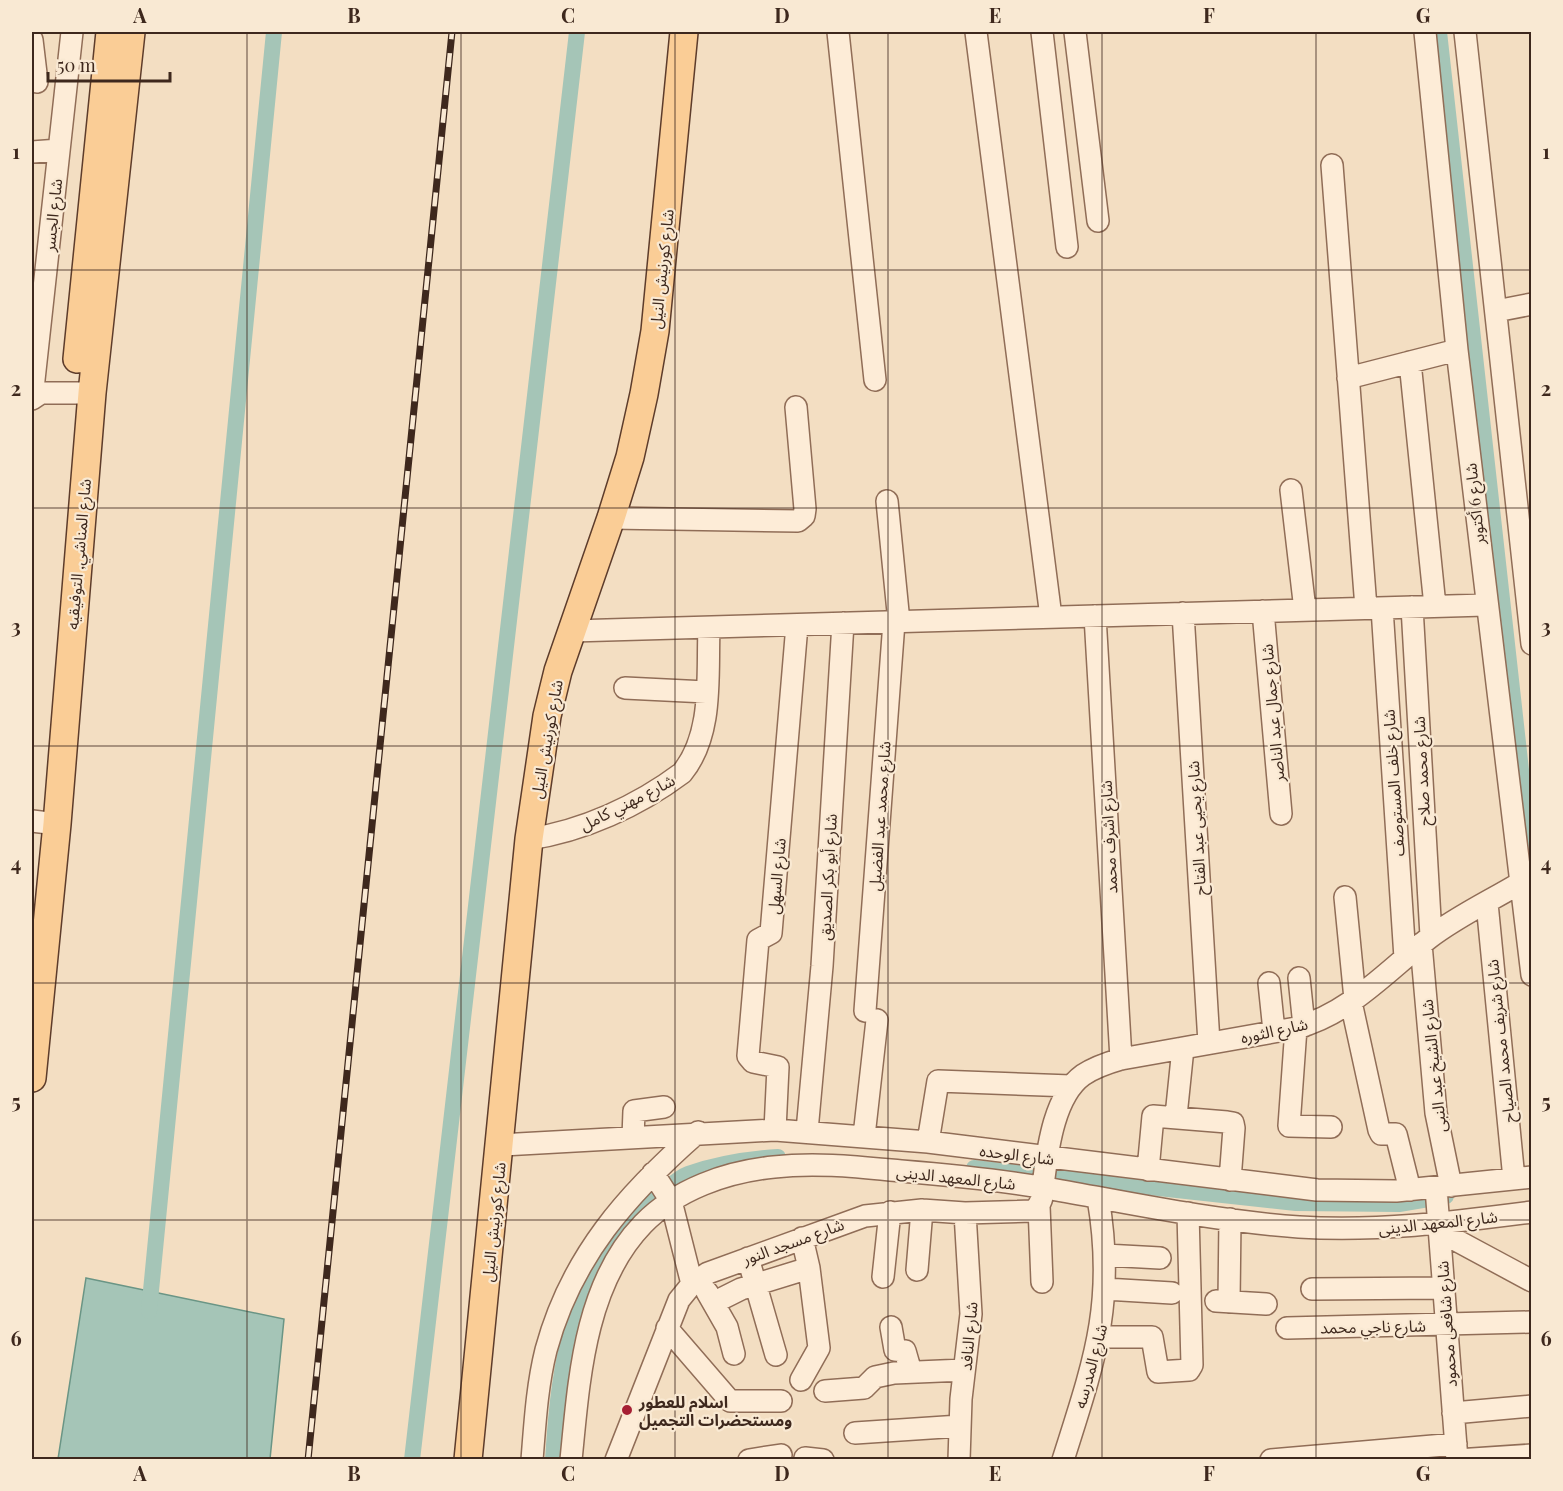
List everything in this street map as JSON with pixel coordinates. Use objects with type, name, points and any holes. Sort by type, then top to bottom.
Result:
[{"type":"main road","name":"شارع المناشي, التوفيقيه","points":[[32,938],[82,393],[110,32]]},
{"type":"main road","name":"شارع المناشي, التوفيقيه","points":[[82,393],[131,32]]},
{"type":"main road","name":"شارع كورنيش النيل","points":[[468,1460],[501,1145],[529,839],[547,716],[558,671],[630,457],[655,331],[684,32]]},
{"type":"main road","name":"شارع المناشي, التوفيقيه","points":[[32,1078],[44,822]]},
{"type":"street","name":"شارع الجسر","points":[[32,399],[32,380],[72,32]]},
{"type":"street","points":[[838,32],[875,380]]},
{"type":"street","points":[[976,32],[1051,617]]},
{"type":"street","points":[[1042,32],[1067,247]]},
{"type":"street","points":[[1075,32],[1098,221]]},
{"type":"street","name":"شارع 6 أكتوبر","points":[[1425,32],[1485,604],[1532,975]]},
{"type":"street","points":[[1465,32],[1532,644]]},
{"type":"street","points":[[32,40],[34,82],[66,78]]},
{"type":"street","points":[[32,152],[59,150]]},
{"type":"street","name":"شارع خلف المستوصف","points":[[1332,165],[1348,378],[1374,608],[1419,946]]},
{"type":"street","points":[[1497,311],[1532,304]]},
{"type":"street","points":[[1348,378],[1457,350]]},
{"type":"street","points":[[1410,362],[1436,606]]},
{"type":"street","points":[[32,399],[41,393],[82,393]]},
{"type":"street","points":[[611,518],[798,521],[804,516],[805,508],[796,407]]},
{"type":"street","points":[[1291,490],[1305,610]]},
{"type":"street","name":"شارع محمد عبد الفضيل","points":[[864,1136],[896,622],[887,501]]},
{"type":"street","points":[[572,631],[1485,604]]},
{"type":"street","name":"شارع محمد صلاح","points":[[1412,607],[1419,946]]},
{"type":"street","name":"شارع جمال عبد الناصر","points":[[1263,611],[1281,814]]},
{"type":"street","name":"شارع يحيى عبد الفتاح","points":[[1183,614],[1209,1043]]},
{"type":"street","name":"شارع اشرف محمد","points":[[1095,616],[1121,1059]]},
{"type":"street","name":"شارع أبو بكر الصديق","points":[[807,1131],[822,966],[843,623]]},
{"type":"street","name":"شارع السهل","points":[[776,1130],[778,1067],[753,1062],[748,1056],[758,940],[771,933],[797,625]]},
{"type":"street","name":"شارع مهني كامل","points":[[529,839],[564,832],[598,820],[682,773],[699,747],[703,732],[709,628]]},
{"type":"street","points":[[625,688],[706,692]]},
{"type":"street","name":"شارع الثوره","points":[[1071,1086],[1081,1076],[1099,1066],[1121,1059],[1300,1027],[1353,1001],[1419,946],[1520,883]]},
{"type":"street","points":[[1345,897],[1353,1001],[1379,1130],[1381,1134],[1396,1134],[1410,1190]]},
{"type":"street","name":"شارع شريف محمد الصياح","points":[[1487,903],[1523,1178]]},
{"type":"street","name":"شارع الشيخ عبد النبى","points":[[1419,946],[1444,1187]]},
{"type":"street","points":[[1299,978],[1300,1027],[1289,1126],[1331,1127]]},
{"type":"street","points":[[1269,984],[1274,1031]]},
{"type":"street","points":[[1176,1116],[1183,1048]]},
{"type":"street","points":[[928,1142],[938,1081],[1071,1086],[1057,1119],[1047,1158],[1041,1197],[1042,1282]]},
{"type":"street","points":[[633,1137],[634,1111],[664,1107]]},
{"type":"street","points":[[1148,1170],[1152,1119],[1159,1115],[1176,1116],[1233,1123],[1230,1180]]},
{"type":"street","name":"شارع الوحده","points":[[501,1145],[698,1132],[807,1131],[928,1142],[1317,1190],[1410,1190],[1523,1178]]},
{"type":"street","points":[[532,1460],[537,1398],[546,1351],[560,1309],[579,1268],[603,1230],[630,1195],[698,1132]]},
{"type":"street","name":"شارع المعهد الدينى","points":[[571,1460],[579,1383],[593,1319],[604,1285],[620,1253],[643,1224],[671,1201],[703,1184],[737,1173],[809,1164],[912,1172],[1041,1197],[1098,1198],[1230,1219],[1334,1229],[1439,1227],[1532,1212]]},
{"type":"street","points":[[653,1173],[671,1201],[695,1282],[715,1302],[727,1327],[734,1354]]},
{"type":"street","name":"شارع شافعى محمود","points":[[1444,1187],[1439,1227],[1456,1452]]},
{"type":"street","name":"شارع مسجد النور","points":[[616,1460],[679,1300],[695,1282],[708,1273],[865,1216],[922,1210],[964,1213],[1025,1212],[1041,1197]]},
{"type":"street","name":"شارع المدرسه","points":[[1063,1460],[1100,1337],[1105,1289],[1105,1255],[1098,1198]]},
{"type":"street","points":[[917,1270],[922,1210]]},
{"type":"street","points":[[883,1276],[890,1212]]},
{"type":"street","name":"شارع النافد","points":[[959,1460],[972,1287],[964,1213]]},
{"type":"street","points":[[1100,1337],[1152,1337],[1158,1372],[1190,1370],[1192,1365],[1188,1213]]},
{"type":"street","points":[[1230,1219],[1222,1301],[1266,1304]]},
{"type":"street","points":[[1439,1227],[1532,1281]]},
{"type":"street","points":[[801,1380],[819,1347],[809,1268],[802,1238]]},
{"type":"street","points":[[1105,1255],[1160,1257]]},
{"type":"street","points":[[748,1258],[776,1355]]},
{"type":"street","points":[[715,1302],[756,1285],[809,1268]]},
{"type":"street","points":[[1312,1289],[1443,1288]]},
{"type":"street","points":[[1105,1289],[1172,1293]]},
{"type":"street","name":"شارع ناجي محمد","points":[[1287,1328],[1530,1322]]},
{"type":"street","points":[[891,1327],[895,1350],[904,1352],[911,1372]]},
{"type":"street","points":[[667,1328],[730,1401],[781,1401]]},
{"type":"street","points":[[825,1391],[864,1388],[875,1377],[911,1372],[964,1370]]},
{"type":"street","points":[[1453,1413],[1532,1406]]},
{"type":"street","points":[[855,1433],[960,1426]]},
{"type":"street","points":[[1271,1460],[1456,1452],[1532,1455]]},
{"type":"street","points":[[749,1460],[781,1455]]},
{"type":"shaded area","points":[[86,1278],[284,1319],[270,1459],[58,1459]]},
{"type":"waterway","points":[[149,1311],[274,32]]},
{"type":"waterway","points":[[412,1460],[577,32]]},
{"type":"waterway","points":[[1439,32],[1532,869]]},
{"type":"waterway","points":[[553,1460],[566,1350],[575,1316],[588,1283],[605,1252],[627,1224],[655,1198],[684,1176],[721,1165],[778,1157]]},
{"type":"waterway","points":[[974,1168],[1296,1203],[1399,1204],[1446,1196]]},
{"type":"railway","points":[[308,1460],[452,32]]},
{"type":"place","name":"اسلام للعطور ومستحضرات التجميل","points":[[627,1410]]}]
